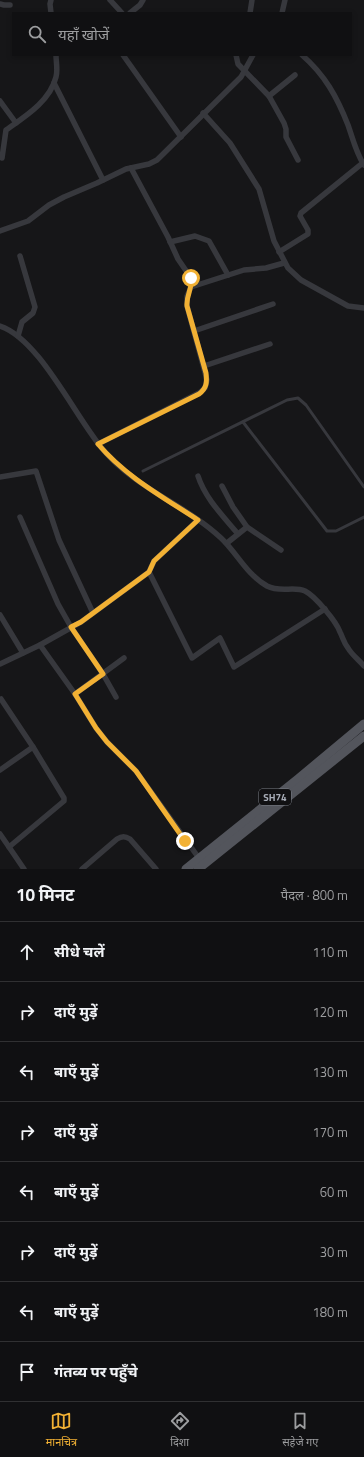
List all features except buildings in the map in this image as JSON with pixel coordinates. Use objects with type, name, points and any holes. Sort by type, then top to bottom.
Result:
[{"type":"main road","name":"SH74","points":[[200,864],[364,724]]},
{"type":"main road","name":"SH74","points":[[186,869],[200,864],[364,736]]},
{"type":"street","points":[[51,0],[51,12]]},
{"type":"street","points":[[110,0],[121,12]]},
{"type":"street","points":[[131,12],[140,5],[143,0]]},
{"type":"street","points":[[250,12],[252,0]]},
{"type":"street","points":[[282,12],[285,0]]},
{"type":"street","points":[[0,4],[10,5]]},
{"type":"street","points":[[2,158],[6,130],[48,96],[57,76],[56,56]]},
{"type":"street","points":[[124,56],[181,137]]},
{"type":"street","points":[[236,56],[238,64],[269,96],[284,122],[286,138],[298,160]]},
{"type":"street","points":[[0,231],[28,221],[49,204],[131,168],[149,164],[157,160],[203,113],[238,81],[252,56]]},
{"type":"street","points":[[279,252],[308,234],[308,230],[300,216],[301,213],[363,164],[340,105],[332,90],[320,73],[303,56]]},
{"type":"street","points":[[269,96],[295,75]]},
{"type":"street","points":[[54,83],[103,180]]},
{"type":"street","points":[[0,101],[16,123]]},
{"type":"street","points":[[203,113],[230,143],[259,189],[274,241],[284,263],[301,280],[341,303],[348,306],[364,308]]},
{"type":"street","points":[[98,444],[203,391],[207,384],[204,366],[186,301],[192,283],[189,274],[178,259],[131,168]]},
{"type":"street","points":[[170,242],[195,236],[209,241],[228,275]]},
{"type":"street","points":[[18,336],[22,322],[33,313],[35,307],[20,256]]},
{"type":"street","points":[[191,287],[244,270],[266,268],[284,263]]},
{"type":"street","points":[[194,331],[273,304]]},
{"type":"street","points":[[0,326],[8,329],[26,342],[44,365],[98,444],[112,460],[137,481],[198,520],[227,544],[248,571],[265,585],[275,589],[305,591],[325,609],[336,624],[349,650],[364,666]]},
{"type":"street","points":[[204,366],[270,344]]},
{"type":"street","points":[[0,477],[36,471],[59,540],[93,613]]},
{"type":"street","points":[[198,476],[201,487],[238,534]]},
{"type":"street","points":[[222,486],[233,507],[248,527],[282,550]]},
{"type":"street","points":[[20,517],[58,604],[116,697]]},
{"type":"street","points":[[0,664],[40,645],[93,613],[149,572],[154,561],[198,520]]},
{"type":"street","points":[[227,544],[248,527]]},
{"type":"street","points":[[149,572],[192,658],[220,638],[234,667],[325,609]]},
{"type":"street","points":[[0,615],[23,653]]},
{"type":"street","points":[[40,645],[75,694],[96,728],[107,742],[136,771],[200,864]]},
{"type":"street","points":[[75,694],[124,658]]},
{"type":"street","points":[[1,699],[63,795],[64,801],[9,847]]},
{"type":"street","points":[[0,770],[33,747]]},
{"type":"street","points":[[0,834],[24,869]]},
{"type":"street","points":[[82,869],[121,836],[130,838],[156,869]]},
{"type":"lane","points":[[143,471],[287,400],[298,398],[306,405],[364,487]]},
{"type":"lane","points":[[243,422],[327,531],[336,531],[364,517]]},
{"type":"route","points":[[185,841],[136,771],[107,742],[96,728],[75,694],[103,674],[71,627],[81,622],[149,572],[154,561],[198,520],[137,481],[112,460],[98,444],[199,394],[205,388],[207,384],[206,373],[186,301],[192,283],[191,278]]}]
